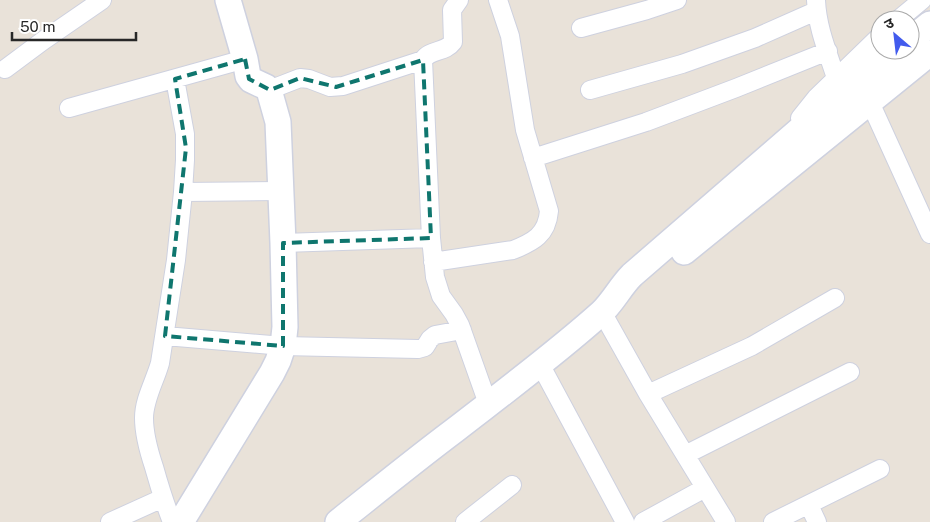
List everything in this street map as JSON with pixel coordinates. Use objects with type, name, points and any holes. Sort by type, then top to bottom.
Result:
[{"type":"street","points":[[5,69],[102,0]]},
{"type":"street","points":[[181,522],[272,374],[283,346],[285,327],[278,122],[269,90],[250,78],[247,73],[245,58],[228,0]]},
{"type":"street","points":[[459,0],[452,10],[453,42],[447,48],[426,55],[423,60],[431,238],[437,287],[462,330],[488,404]]},
{"type":"street","points":[[433,262],[513,250],[536,239],[546,228],[549,211],[525,130],[510,36],[498,0]]},
{"type":"street","points":[[581,28],[677,0]]},
{"type":"street","points":[[910,10],[922,0]]},
{"type":"street","points":[[590,90],[682,64],[755,38],[816,6],[836,78]]},
{"type":"street","points":[[920,32],[930,24]]},
{"type":"street","points":[[784,144],[806,110],[870,46]]},
{"type":"street","points":[[532,158],[646,122],[828,51]]},
{"type":"street","points":[[607,306],[639,289],[930,53]]},
{"type":"street","points":[[69,108],[245,58]]},
{"type":"street","points":[[269,90],[300,78],[310,79],[330,87],[343,86],[423,60]]},
{"type":"street","points":[[349,518],[540,364],[607,306],[632,275],[841,94],[884,60]]},
{"type":"street","points":[[757,193],[781,184],[795,174],[930,66]]},
{"type":"street","points":[[172,522],[150,456],[144,418],[148,397],[156,379],[165,336],[183,192],[186,148],[175,79]]},
{"type":"street","points":[[874,111],[930,234]]},
{"type":"street","points":[[183,192],[281,191]]},
{"type":"street","points":[[283,243],[431,238]]},
{"type":"street","points":[[648,394],[752,346],[835,298]]},
{"type":"street","points":[[607,306],[648,394],[726,522]]},
{"type":"street","points":[[165,336],[283,346],[418,349],[425,347],[430,338],[435,335],[462,330]]},
{"type":"street","points":[[540,364],[625,522]]},
{"type":"street","points":[[685,456],[850,372]]},
{"type":"street","points":[[773,522],[880,469]]},
{"type":"street","points":[[465,522],[512,485]]},
{"type":"street","points":[[643,522],[705,488]]},
{"type":"street","points":[[110,522],[164,498]]},
{"type":"street","points":[[809,505],[817,522]]},
{"type":"highlighted area","points":[[245,59],[249,79],[270,90],[300,78],[336,87],[423,60],[431,238],[283,243],[283,346],[165,336],[186,148],[175,79]]}]
